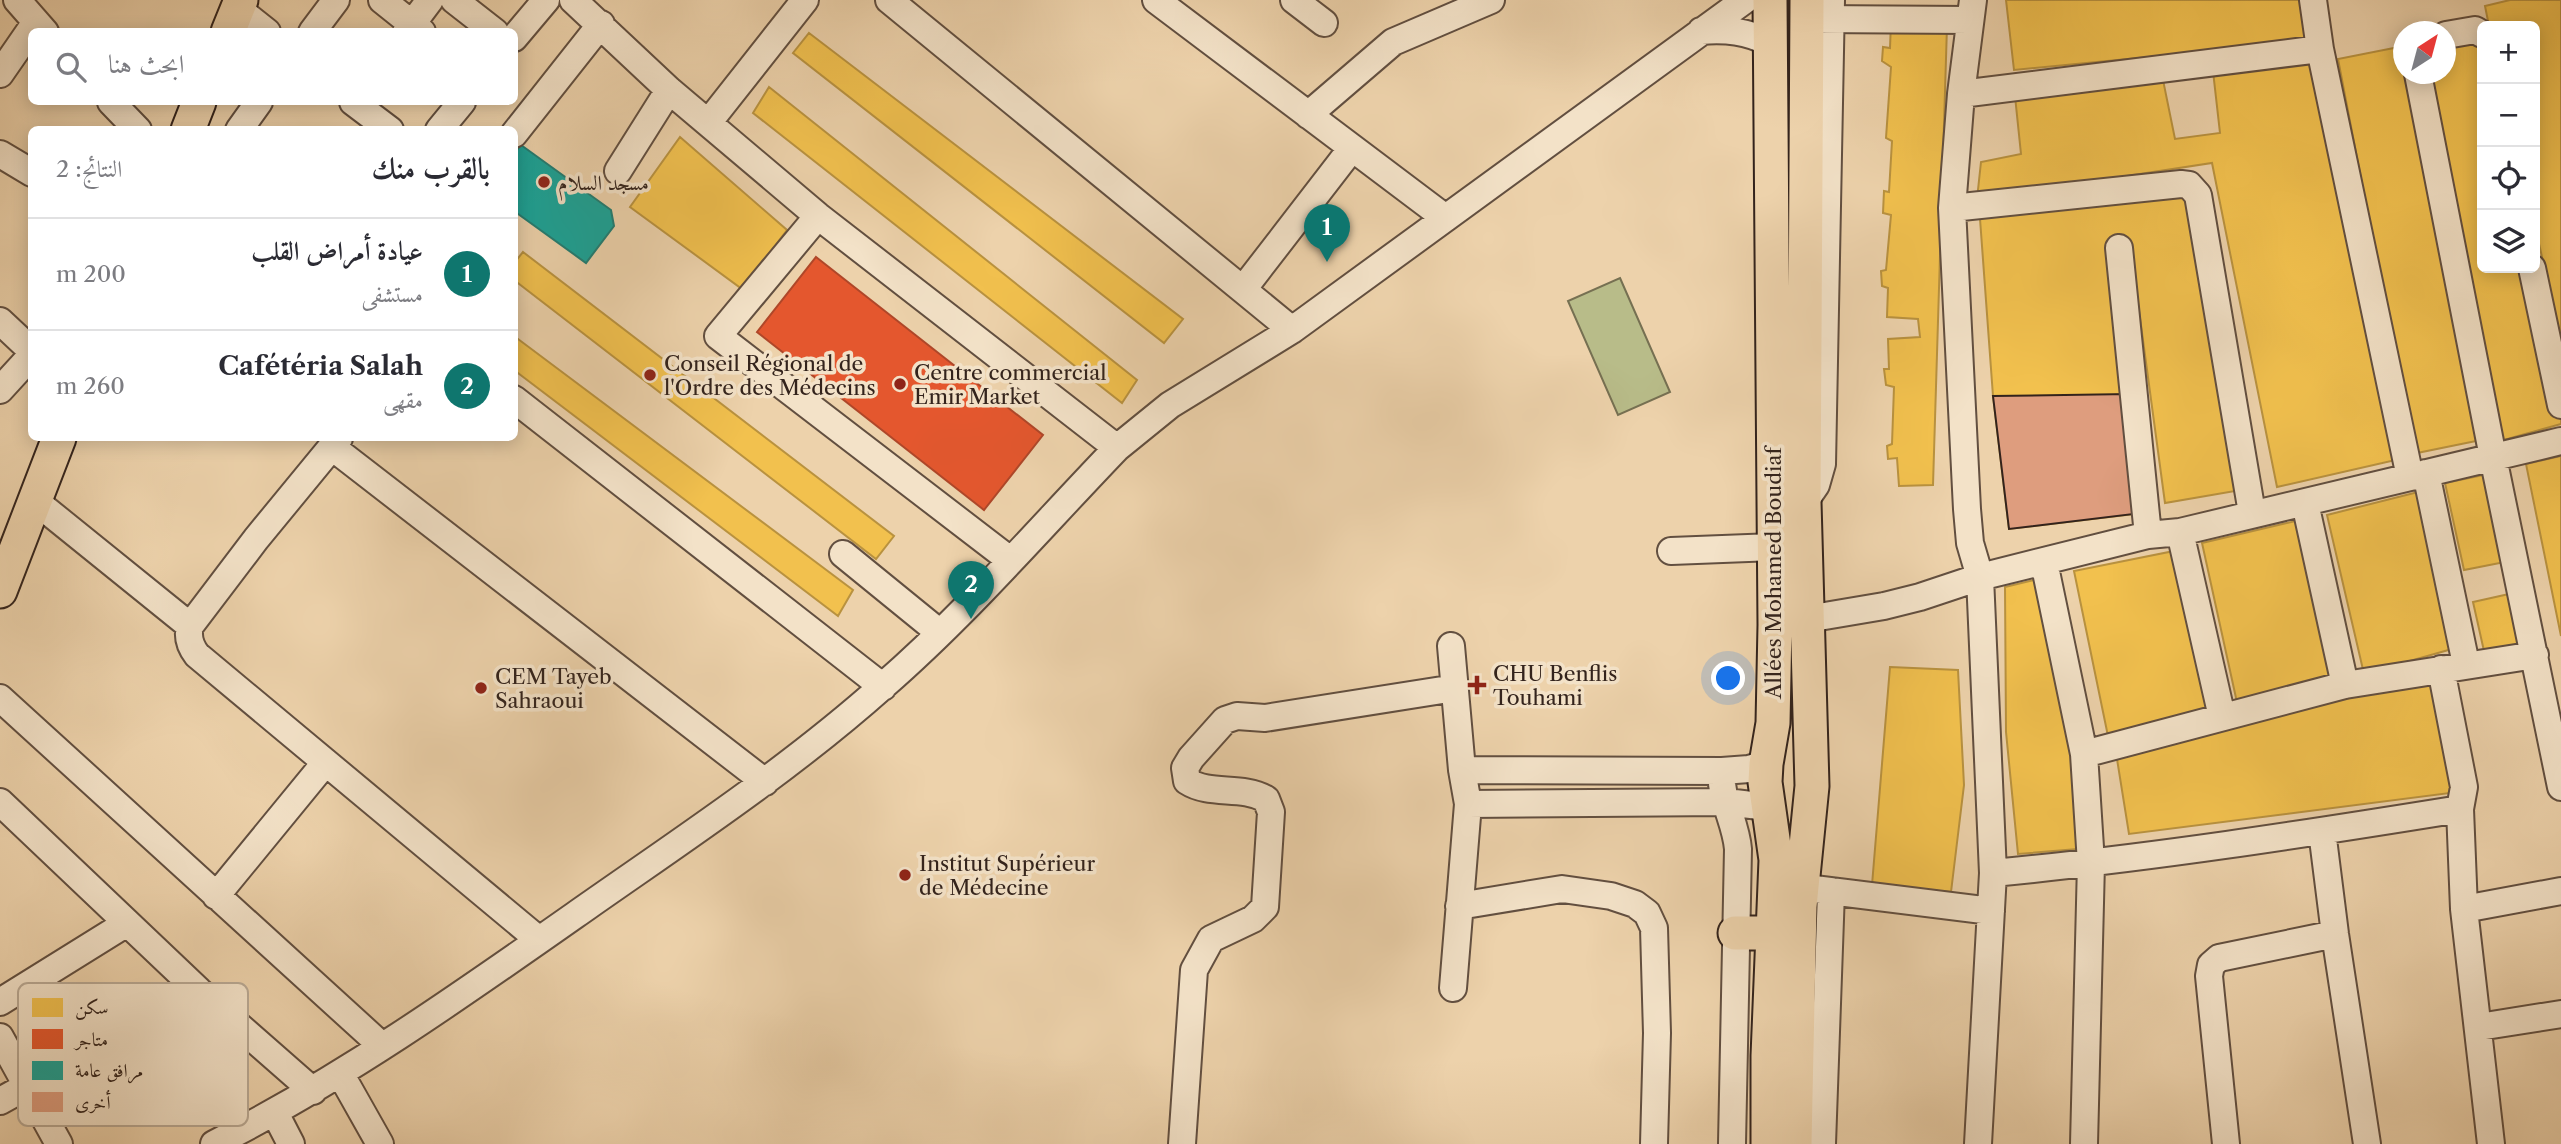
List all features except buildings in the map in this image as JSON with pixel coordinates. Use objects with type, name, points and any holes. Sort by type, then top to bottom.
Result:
[{"type":"main road","name":"Allées Mohamed Boudiaf","points":[[1768,1144],[1768,1056],[1776,860],[1768,807],[1766,764],[1773,723],[1774,547],[1770,0]]},
{"type":"main road","name":"Allées Mohamed Boudiaf","points":[[1796,1144],[1816,889],[1809,810],[1812,786],[1804,502],[1819,9]]},
{"type":"main road","points":[[190,126],[199,105]]},
{"type":"main road","points":[[0,591],[58,441]]},
{"type":"main road","points":[[1766,764],[1784,758],[1810,760]]},
{"type":"main road","points":[[1768,807],[1786,811],[1809,810]]},
{"type":"main road","points":[[1735,933],[1773,933]]},
{"type":"street","points":[[17,0],[41,27]]},
{"type":"street","points":[[315,28],[336,0]]},
{"type":"street","points":[[382,0],[412,28]]},
{"type":"street","points":[[414,28],[430,0]]},
{"type":"street","points":[[454,0],[490,28]]},
{"type":"street","points":[[518,33],[546,0]]},
{"type":"street","points":[[573,0],[669,90],[818,216],[1117,448]]},
{"type":"street","points":[[708,123],[805,0]]},
{"type":"street","points":[[888,0],[1244,288],[1292,330]]},
{"type":"street","points":[[1156,0],[1444,218]]},
{"type":"street","points":[[1294,0],[1324,23]]},
{"type":"street","points":[[1308,115],[1393,42],[1491,0]]},
{"type":"street","points":[[214,1144],[275,1113],[341,1073],[539,940],[765,782],[883,687],[940,633],[1117,448],[1170,405],[1292,330],[1745,0]]},
{"type":"street","points":[[2314,0],[2320,49],[2418,475],[2454,666],[2464,787],[2460,808],[2464,909],[2491,1144]]},
{"type":"street","points":[[1819,9],[1972,10],[1961,94],[1952,208],[1967,509],[1970,543],[1980,577],[1993,873],[1978,1144]]},
{"type":"street","points":[[236,13],[260,28]]},
{"type":"street","points":[[517,118],[601,24]]},
{"type":"street","points":[[1700,31],[1736,31],[1770,43]]},
{"type":"street","points":[[2456,33],[2477,31]]},
{"type":"street","points":[[0,74],[28,42]]},
{"type":"street","points":[[1961,94],[2320,49]]},
{"type":"street","points":[[2420,84],[2561,786]]},
{"type":"street","points":[[618,171],[669,90]]},
{"type":"street","points":[[114,105],[134,126]]},
{"type":"street","points":[[242,126],[257,105]]},
{"type":"street","points":[[357,105],[385,126]]},
{"type":"street","points":[[442,126],[460,105]]},
{"type":"street","points":[[1244,288],[1352,148]]},
{"type":"street","points":[[0,154],[28,171]]},
{"type":"street","points":[[1952,208],[2181,184],[2195,189],[2252,513]]},
{"type":"street","points":[[818,216],[718,336],[1010,560]]},
{"type":"street","points":[[2119,248],[2148,535]]},
{"type":"street","points":[[2533,273],[2561,405]]},
{"type":"street","points":[[0,321],[28,350]]},
{"type":"street","points":[[0,390],[28,358]]},
{"type":"street","points":[[518,402],[883,687]]},
{"type":"street","points":[[1807,619],[1920,597],[1980,577],[2148,535],[2180,532],[2561,441]]},
{"type":"street","points":[[539,940],[325,763],[197,655],[191,647],[190,626],[335,442],[765,782]]},
{"type":"street","points":[[34,500],[190,626]]},
{"type":"street","points":[[2305,503],[2345,685]]},
{"type":"street","points":[[2180,532],[2221,717]]},
{"type":"street","points":[[1671,551],[1774,547]]},
{"type":"street","points":[[843,554],[940,633]]},
{"type":"street","points":[[2044,562],[2084,754],[2091,863],[2084,1144]]},
{"type":"street","points":[[1451,646],[1462,771],[1468,804],[1453,988]]},
{"type":"street","points":[[2084,754],[2345,685],[2535,655]]},
{"type":"street","points":[[1182,1144],[1194,970],[1211,939],[1253,919],[1265,908],[1271,812],[1266,799],[1254,792],[1196,787],[1187,781],[1185,768],[1225,719],[1237,716],[1265,718],[1455,688]]},
{"type":"street","points":[[0,698],[382,1046]]},
{"type":"street","points":[[216,895],[325,763]]},
{"type":"street","points":[[1462,771],[1722,771],[1749,769],[1766,764]]},
{"type":"street","points":[[1722,771],[1721,783],[1738,849],[1732,1144]]},
{"type":"street","points":[[0,802],[191,983]]},
{"type":"street","points":[[1468,804],[1726,802],[1768,807]]},
{"type":"street","points":[[1993,873],[2091,863],[2322,831],[2460,808]]},
{"type":"street","points":[[2322,831],[2367,1144]]},
{"type":"street","points":[[1459,906],[1562,889],[1611,896],[1635,904],[1647,913],[1654,928],[1657,1033],[1654,1144]]},
{"type":"street","points":[[1822,1144],[1816,889],[1991,911]]},
{"type":"street","points":[[2464,909],[2561,891]]},
{"type":"street","points":[[31,983],[127,923]]},
{"type":"street","points":[[2226,1144],[2209,976],[2211,965],[2219,958],[2335,934]]},
{"type":"street","points":[[0,1002],[18,991]]},
{"type":"street","points":[[2479,1027],[2561,1014]]},
{"type":"street","points":[[248,1034],[313,1091]]},
{"type":"street","points":[[0,1037],[18,1069]]},
{"type":"street","points":[[341,1073],[380,1144]]},
{"type":"street","points":[[0,1101],[18,1092]]},
{"type":"street","points":[[275,1113],[291,1144]]},
{"type":"street","points":[[49,1126],[59,1144]]},
{"type":"green space","points":[[1620,278],[1670,392],[1618,415],[1568,301]]},
{"type":"place","name":"مسجد السلام","points":[[544,182]]},
{"type":"place","name":"عيادة أمراض القلب","points":[[1327,262]]},
{"type":"place","name":"Conseil Régional de l'Ordre des Médecins","points":[[650,375]]},
{"type":"place","name":"Centre commercial Emir Market","points":[[900,384]]},
{"type":"place","name":"Cafétéria Salah","points":[[971,619]]},
{"type":"place","name":"CHU Benflis Touhami","points":[[1477,685]]},
{"type":"place","name":"CEM Tayeb Sahraoui","points":[[481,688]]},
{"type":"place","name":"Institut Supérieur de Médecine","points":[[905,875]]}]
